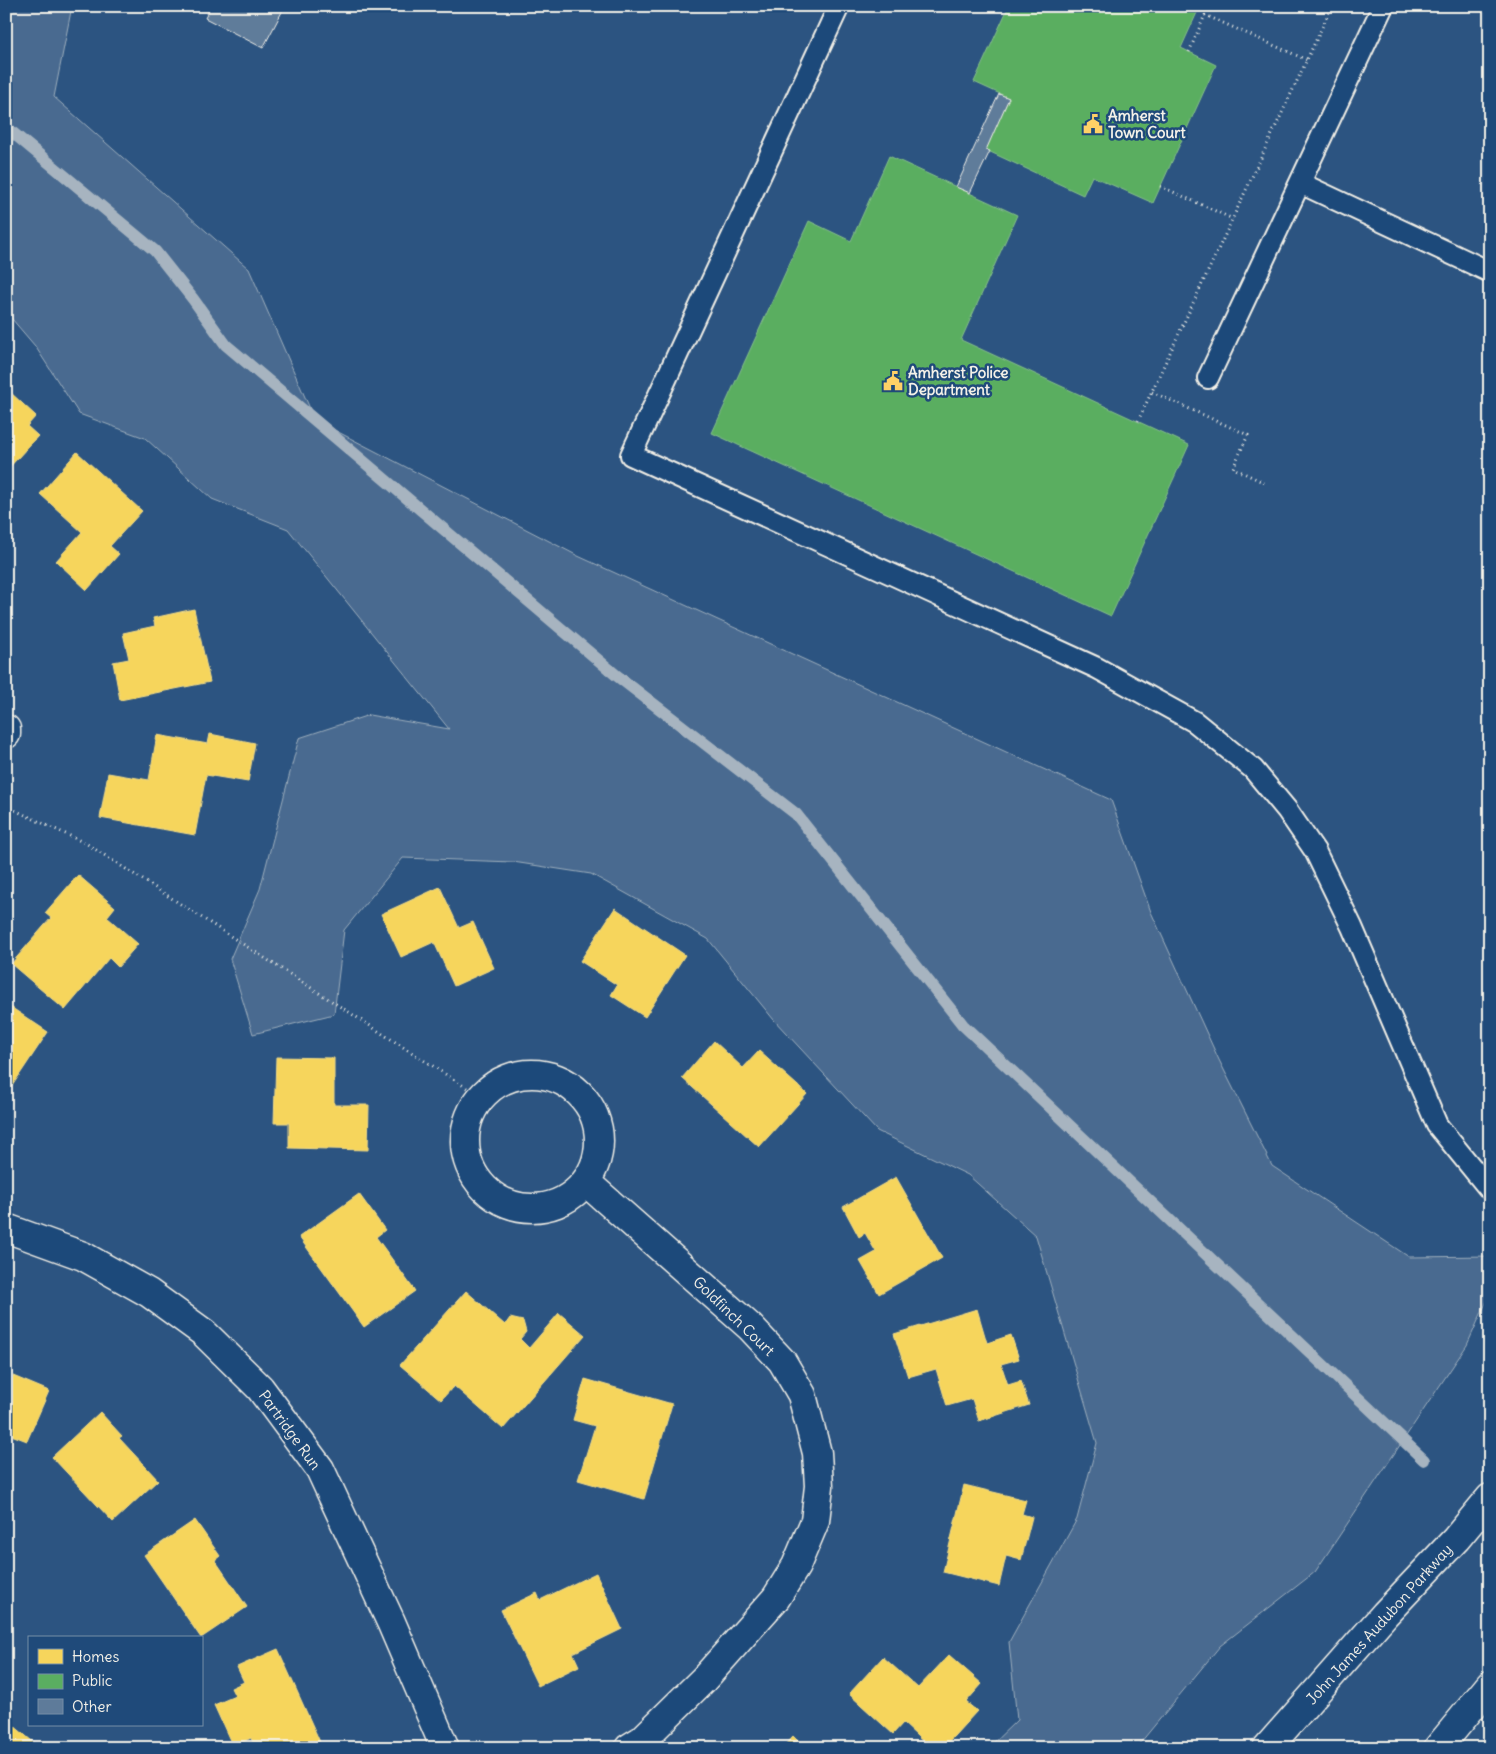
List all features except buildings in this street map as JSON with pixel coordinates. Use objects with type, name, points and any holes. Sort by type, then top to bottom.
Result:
[{"type":"street","points":[[6,729],[6,734]]},
{"type":"street","points":[[523,1074],[546,1075],[566,1083],[575,1090],[584,1098],[595,1117],[599,1139],[596,1162],[586,1182],[570,1196],[551,1205],[528,1208],[508,1203],[489,1192],[475,1175],[466,1156],[465,1134],[471,1113],[481,1097],[501,1081],[523,1074]]},
{"type":"street","name":"Goldfinch Court","points":[[586,1182],[750,1327],[782,1361],[802,1395],[817,1454],[819,1486],[815,1521],[796,1566],[776,1598],[704,1679],[642,1740],[629,1748]]},
{"type":"street","name":"Partridge Run","points":[[6,1228],[83,1256],[149,1292],[204,1333],[260,1388],[320,1468],[391,1622],[445,1748]]},
{"type":"street","name":"John James Audubon Parkway","points":[[1267,1748],[1385,1614],[1456,1539],[1490,1498]]},
{"type":"street","points":[[1438,1748],[1490,1685]]},
{"type":"lane","points":[[839,6],[631,455],[1097,668],[1195,722],[1252,768],[1287,810],[1315,851],[1352,927],[1437,1125],[1490,1190]]},
{"type":"lane","points":[[1208,378],[1383,6]]},
{"type":"lane","points":[[1300,183],[1490,272]]},
{"type":"path","points":[[1138,422],[1332,6]]},
{"type":"path","points":[[1189,52],[1206,15],[1307,60]]},
{"type":"path","points":[[1160,186],[1232,219]]},
{"type":"path","points":[[1152,392],[1248,435],[1233,468],[1266,483]]},
{"type":"path","points":[[6,806],[87,844],[481,1097]]},
{"type":"shaded area","points":[[6,6],[72,6],[54,97],[249,269],[315,420],[578,556],[1111,800],[1151,912],[1219,1060],[1272,1166],[1409,1257],[1490,1256],[1490,1294],[1467,1345],[1315,1572],[1220,1646],[1136,1748],[988,1748],[1017,1720],[1009,1642],[1077,1519],[1097,1443],[1036,1236],[968,1175],[877,1131],[774,1020],[708,939],[591,874],[513,862],[403,858],[344,930],[334,1014],[253,1034],[230,959],[260,889],[299,738],[369,715],[449,729],[288,529],[212,499],[145,438],[79,414],[35,346],[6,312]]},
{"type":"waterway","points":[[6,127],[155,251],[226,345],[616,675],[796,814],[963,1025],[1424,1460]]},
{"type":"place","name":"Amherst Town Court","points":[[1093,124]]},
{"type":"place","name":"Amherst Police Department","points":[[893,381]]}]
